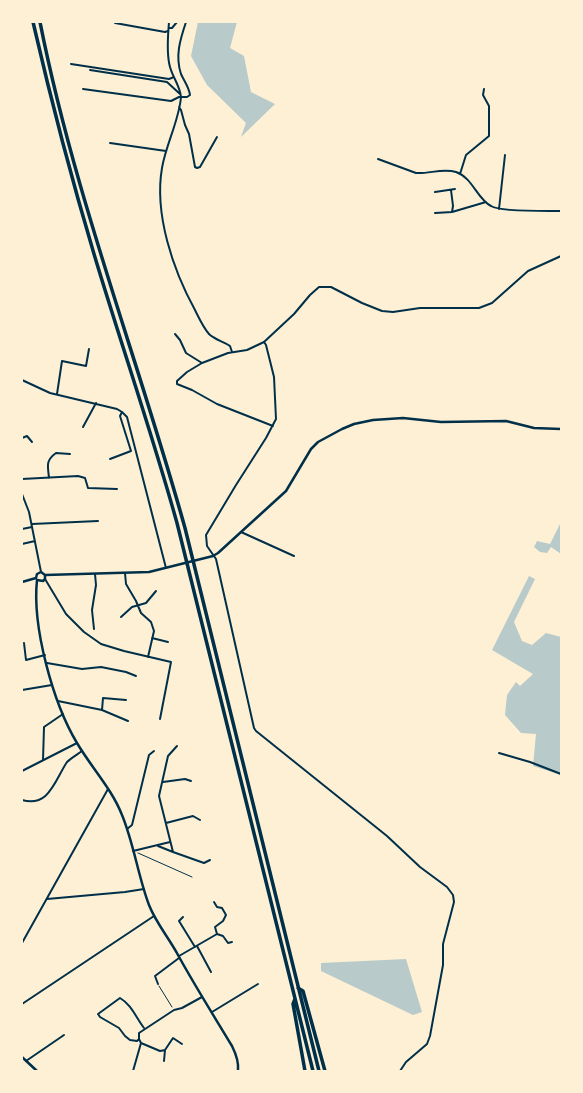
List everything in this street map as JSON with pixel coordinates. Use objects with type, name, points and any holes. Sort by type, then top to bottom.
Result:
[{"type":"highway","points":[[33,22],[76,190],[97,262],[163,470],[313,1071]]},
{"type":"highway","points":[[40,22],[82,190],[185,528],[319,1071]]},
{"type":"highway","points":[[298,988],[303,991],[325,1071]]},
{"type":"highway","points":[[295,998],[293,1004],[305,1071]]},
{"type":"street","points":[[169,22],[168,60],[181,96],[161,175],[161,201],[166,238],[175,268],[204,327],[213,337],[230,346],[232,352]]},
{"type":"street","points":[[115,23],[165,32],[172,28],[177,22]]},
{"type":"street","points":[[90,70],[167,82],[181,96],[187,97],[190,95],[182,75],[178,57],[179,46],[186,22]]},
{"type":"street","points":[[71,64],[169,79],[174,77]]},
{"type":"street","points":[[460,174],[466,155],[489,136],[489,106],[483,95],[484,89]]},
{"type":"street","points":[[83,90],[171,102],[181,96]]},
{"type":"street","points":[[179,107],[189,134],[195,167],[200,167],[217,137]]},
{"type":"street","points":[[110,143],[167,151]]},
{"type":"street","points":[[499,208],[505,154]]},
{"type":"street","points":[[378,160],[416,173],[447,171],[460,174],[467,179],[491,206],[499,208],[561,211]]},
{"type":"street","points":[[435,192],[455,189]]},
{"type":"street","points":[[450,190],[453,206],[452,212]]},
{"type":"street","points":[[435,213],[452,212],[486,202]]},
{"type":"street","points":[[273,426],[217,404],[192,390],[177,384],[177,381],[183,375],[202,363],[232,352],[246,350],[264,342],[294,314],[310,295],[319,288],[332,288],[382,311],[392,312],[420,308],[479,308],[492,303],[528,271],[561,256]]},
{"type":"street","points":[[175,334],[180,340],[186,353],[202,363]]},
{"type":"street","points":[[264,342],[274,377],[276,419],[206,535],[207,546],[212,556],[216,559],[256,732],[387,836],[420,867],[447,887],[453,895],[454,902],[443,944],[443,965],[430,1036],[427,1044],[406,1062],[400,1071]]},
{"type":"street","points":[[58,395],[62,361],[86,366],[89,349]]},
{"type":"street","points":[[22,380],[50,393],[117,409],[127,417],[166,568]]},
{"type":"street","points":[[83,426],[96,403]]},
{"type":"street","points":[[110,459],[131,451],[120,416],[122,412]]},
{"type":"street","points":[[22,494],[26,502],[32,524],[41,572],[45,575],[149,572],[204,559],[218,553],[286,491],[311,450],[318,442],[354,424],[373,420],[403,418],[441,422],[506,421],[534,428],[561,430]]},
{"type":"street","points":[[22,438],[27,436],[32,442]]},
{"type":"street","points":[[49,478],[48,462],[50,458],[56,453],[70,454]]},
{"type":"street","points":[[22,480],[78,476],[85,478],[88,488],[117,488]]},
{"type":"street","points":[[22,503],[26,502]]},
{"type":"street","points":[[32,524],[98,521]]},
{"type":"street","points":[[22,530],[32,527]]},
{"type":"street","points":[[241,532],[294,556]]},
{"type":"street","points":[[22,544],[35,541]]},
{"type":"street","points":[[41,572],[37,574],[37,609],[46,663],[52,685],[63,714],[77,743],[108,788],[122,814],[144,889],[154,916],[232,1046],[237,1057],[239,1067],[238,1071]]},
{"type":"street","points":[[125,573],[126,584],[141,613],[150,622],[154,631],[148,657]]},
{"type":"street","points":[[94,629],[92,610],[96,585],[95,574]]},
{"type":"street","points":[[45,575],[45,579],[66,614],[84,632],[101,644],[172,662],[160,719]]},
{"type":"street","points":[[22,582],[37,579],[41,582],[45,579]]},
{"type":"street","points":[[121,618],[132,607],[146,604],[156,591]]},
{"type":"street","points":[[152,638],[168,642]]},
{"type":"street","points":[[24,643],[26,660],[45,655]]},
{"type":"street","points":[[46,663],[82,669],[101,667],[126,672],[136,676]]},
{"type":"street","points":[[22,690],[52,685]]},
{"type":"street","points":[[102,710],[103,698],[126,700]]},
{"type":"street","points":[[58,701],[102,710],[128,722]]},
{"type":"street","points":[[43,761],[44,727],[63,714]]},
{"type":"street","points":[[22,771],[77,743]]},
{"type":"street","points":[[173,852],[160,796],[168,756],[177,746]]},
{"type":"street","points":[[22,800],[33,802],[44,797],[55,784],[68,761],[82,751]]},
{"type":"street","points":[[127,829],[132,825],[149,755],[154,751]]},
{"type":"street","points":[[499,753],[530,762],[561,774]]},
{"type":"street","points":[[163,782],[185,779],[191,781]]},
{"type":"street","points":[[22,943],[108,788]]},
{"type":"street","points":[[166,823],[193,816],[200,820]]},
{"type":"street","points":[[133,851],[170,842]]},
{"type":"street","points":[[156,846],[204,863],[210,860]]},
{"type":"street","points":[[47,899],[144,889]]},
{"type":"street","points":[[214,902],[217,907],[222,908],[226,915],[223,921],[215,927],[217,934]]},
{"type":"street","points":[[22,1004],[154,916]]},
{"type":"street","points":[[183,917],[179,921],[211,972]]},
{"type":"street","points":[[158,984],[155,976],[179,957],[217,934],[223,936],[228,943],[232,942]]},
{"type":"street","points":[[212,1012],[258,984]]},
{"type":"street","points":[[164,1050],[160,1051],[141,1043],[139,1033],[144,1028],[174,1010],[182,1008],[202,996]]},
{"type":"street","points":[[139,1039],[130,1040],[119,1028],[100,1017],[98,1014],[120,998],[125,1001],[144,1028]]},
{"type":"street","points":[[26,1062],[64,1035]]},
{"type":"street","points":[[164,1061],[164,1050],[173,1038],[182,1044]]},
{"type":"street","points":[[133,1071],[141,1043]]},
{"type":"street","points":[[22,1057],[37,1071]]},
{"type":"path","points":[[137,850],[138,853],[192,877]]},
{"type":"path","points":[[158,984],[174,1010]]},
{"type":"shaded area","points":[[198,22],[237,22],[230,48],[244,56],[251,92],[275,104],[241,137],[246,123],[207,85],[191,56]]},
{"type":"shaded area","points":[[561,522],[561,554],[551,547],[547,553],[540,552],[534,547],[537,541],[550,544]]},
{"type":"shaded area","points":[[529,576],[535,579],[514,622],[522,641],[532,645],[546,633],[561,637],[561,775],[533,766],[536,734],[521,733],[505,715],[507,695],[516,682],[520,686],[533,674],[492,650]]},
{"type":"shaded area","points":[[406,959],[422,1012],[413,1015],[321,971],[321,963]]}]
